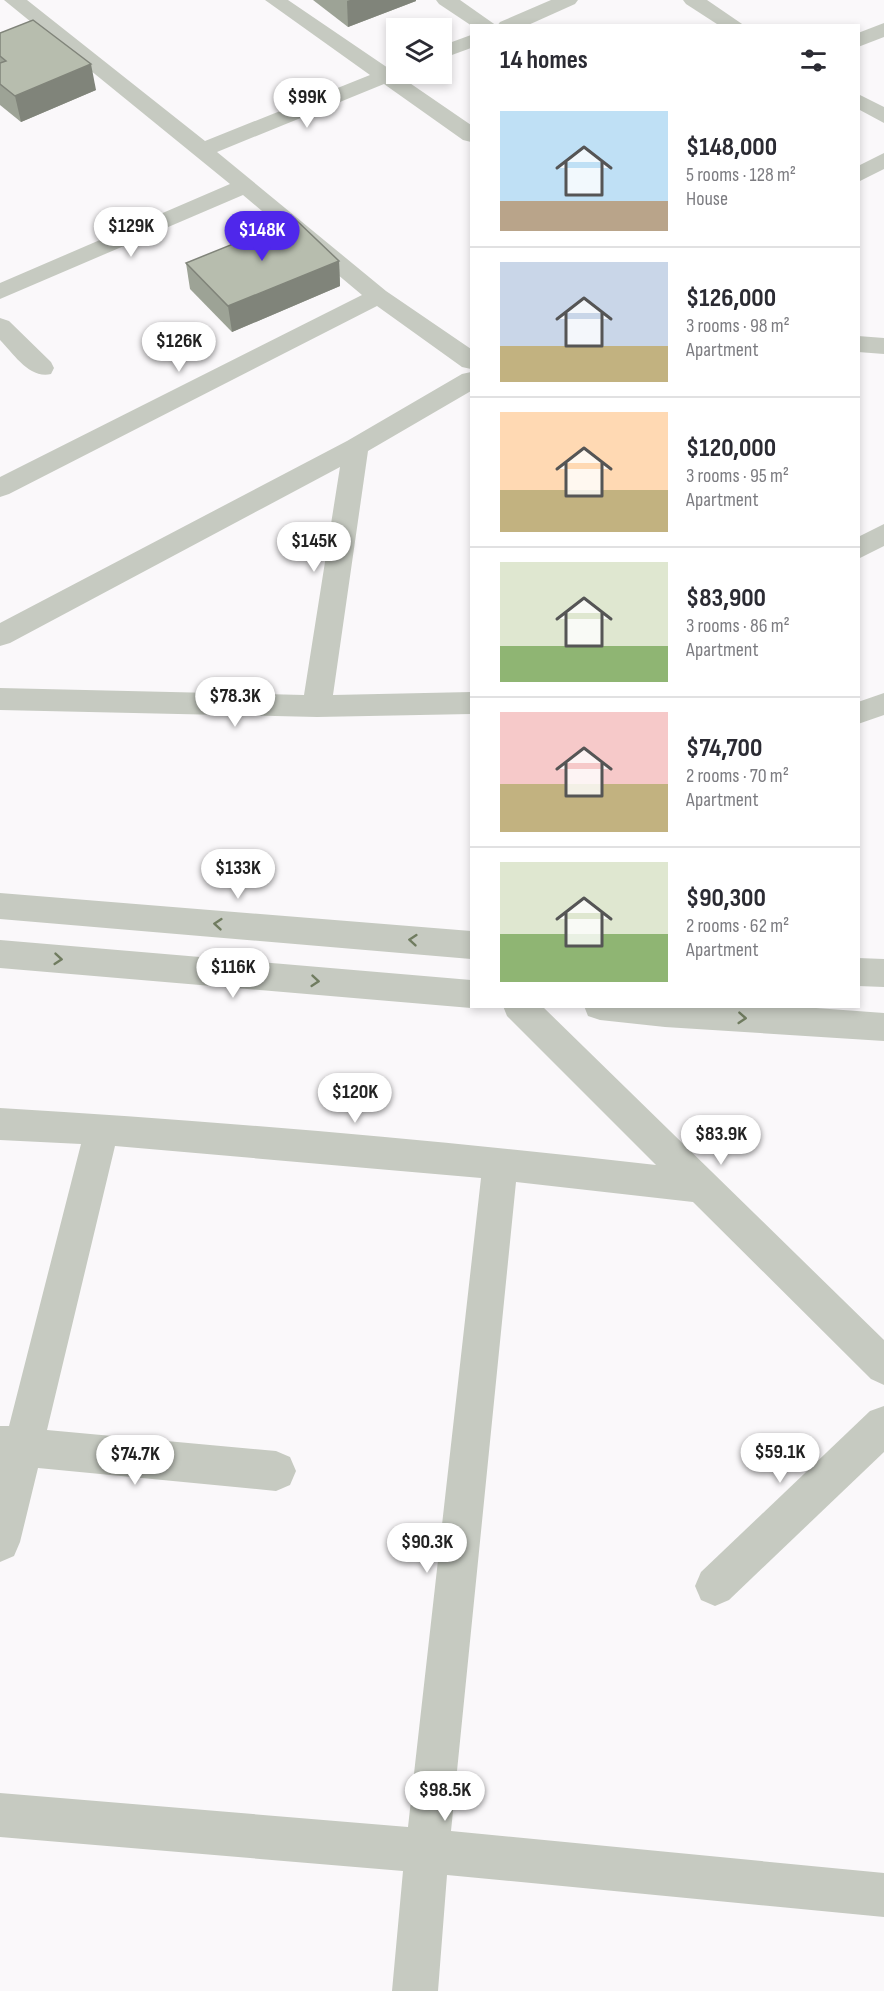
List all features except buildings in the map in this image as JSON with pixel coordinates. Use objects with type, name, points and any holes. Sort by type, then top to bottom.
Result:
[{"type":"street","points":[[275,0],[386,71]]},
{"type":"street","points":[[446,0],[484,24]]},
{"type":"street","points":[[512,24],[568,0]]},
{"type":"street","points":[[693,0],[732,24]]},
{"type":"street","points":[[17,10],[202,150],[378,296],[470,360]]},
{"type":"street","points":[[860,40],[884,28]]},
{"type":"street","points":[[452,49],[470,41]]},
{"type":"street","points":[[202,150],[386,76]]},
{"type":"street","points":[[403,84],[470,134]]},
{"type":"street","points":[[860,101],[884,116]]},
{"type":"street","points":[[860,174],[884,160]]},
{"type":"street","points":[[0,292],[245,186]]},
{"type":"street","points":[[0,488],[378,296]]},
{"type":"street","points":[[0,326],[42,368]]},
{"type":"street","points":[[860,344],[884,346]]},
{"type":"street","points":[[0,636],[356,447],[470,381]]},
{"type":"street","points":[[317,706],[356,447]]},
{"type":"street","points":[[860,548],[884,534]]},
{"type":"street","points":[[0,699],[317,706],[470,703]]},
{"type":"street","points":[[860,712],[884,704]]},
{"type":"street","points":[[0,906],[470,945]]},
{"type":"street","points":[[0,954],[470,994]]},
{"type":"street","points":[[860,972],[884,974]]},
{"type":"street","points":[[521,1008],[884,1366]]},
{"type":"street","points":[[616,1008],[665,1014],[884,1028]]},
{"type":"street","points":[[0,1124],[102,1129],[500,1163],[705,1187]]},
{"type":"street","points":[[0,1542],[12,1446],[102,1129]]},
{"type":"street","points":[[415,1991],[427,1851],[500,1163]]},
{"type":"street","points":[[715,1586],[884,1425]]},
{"type":"street","points":[[12,1446],[276,1471]]},
{"type":"street","points":[[0,1815],[427,1851],[884,1895]]}]
